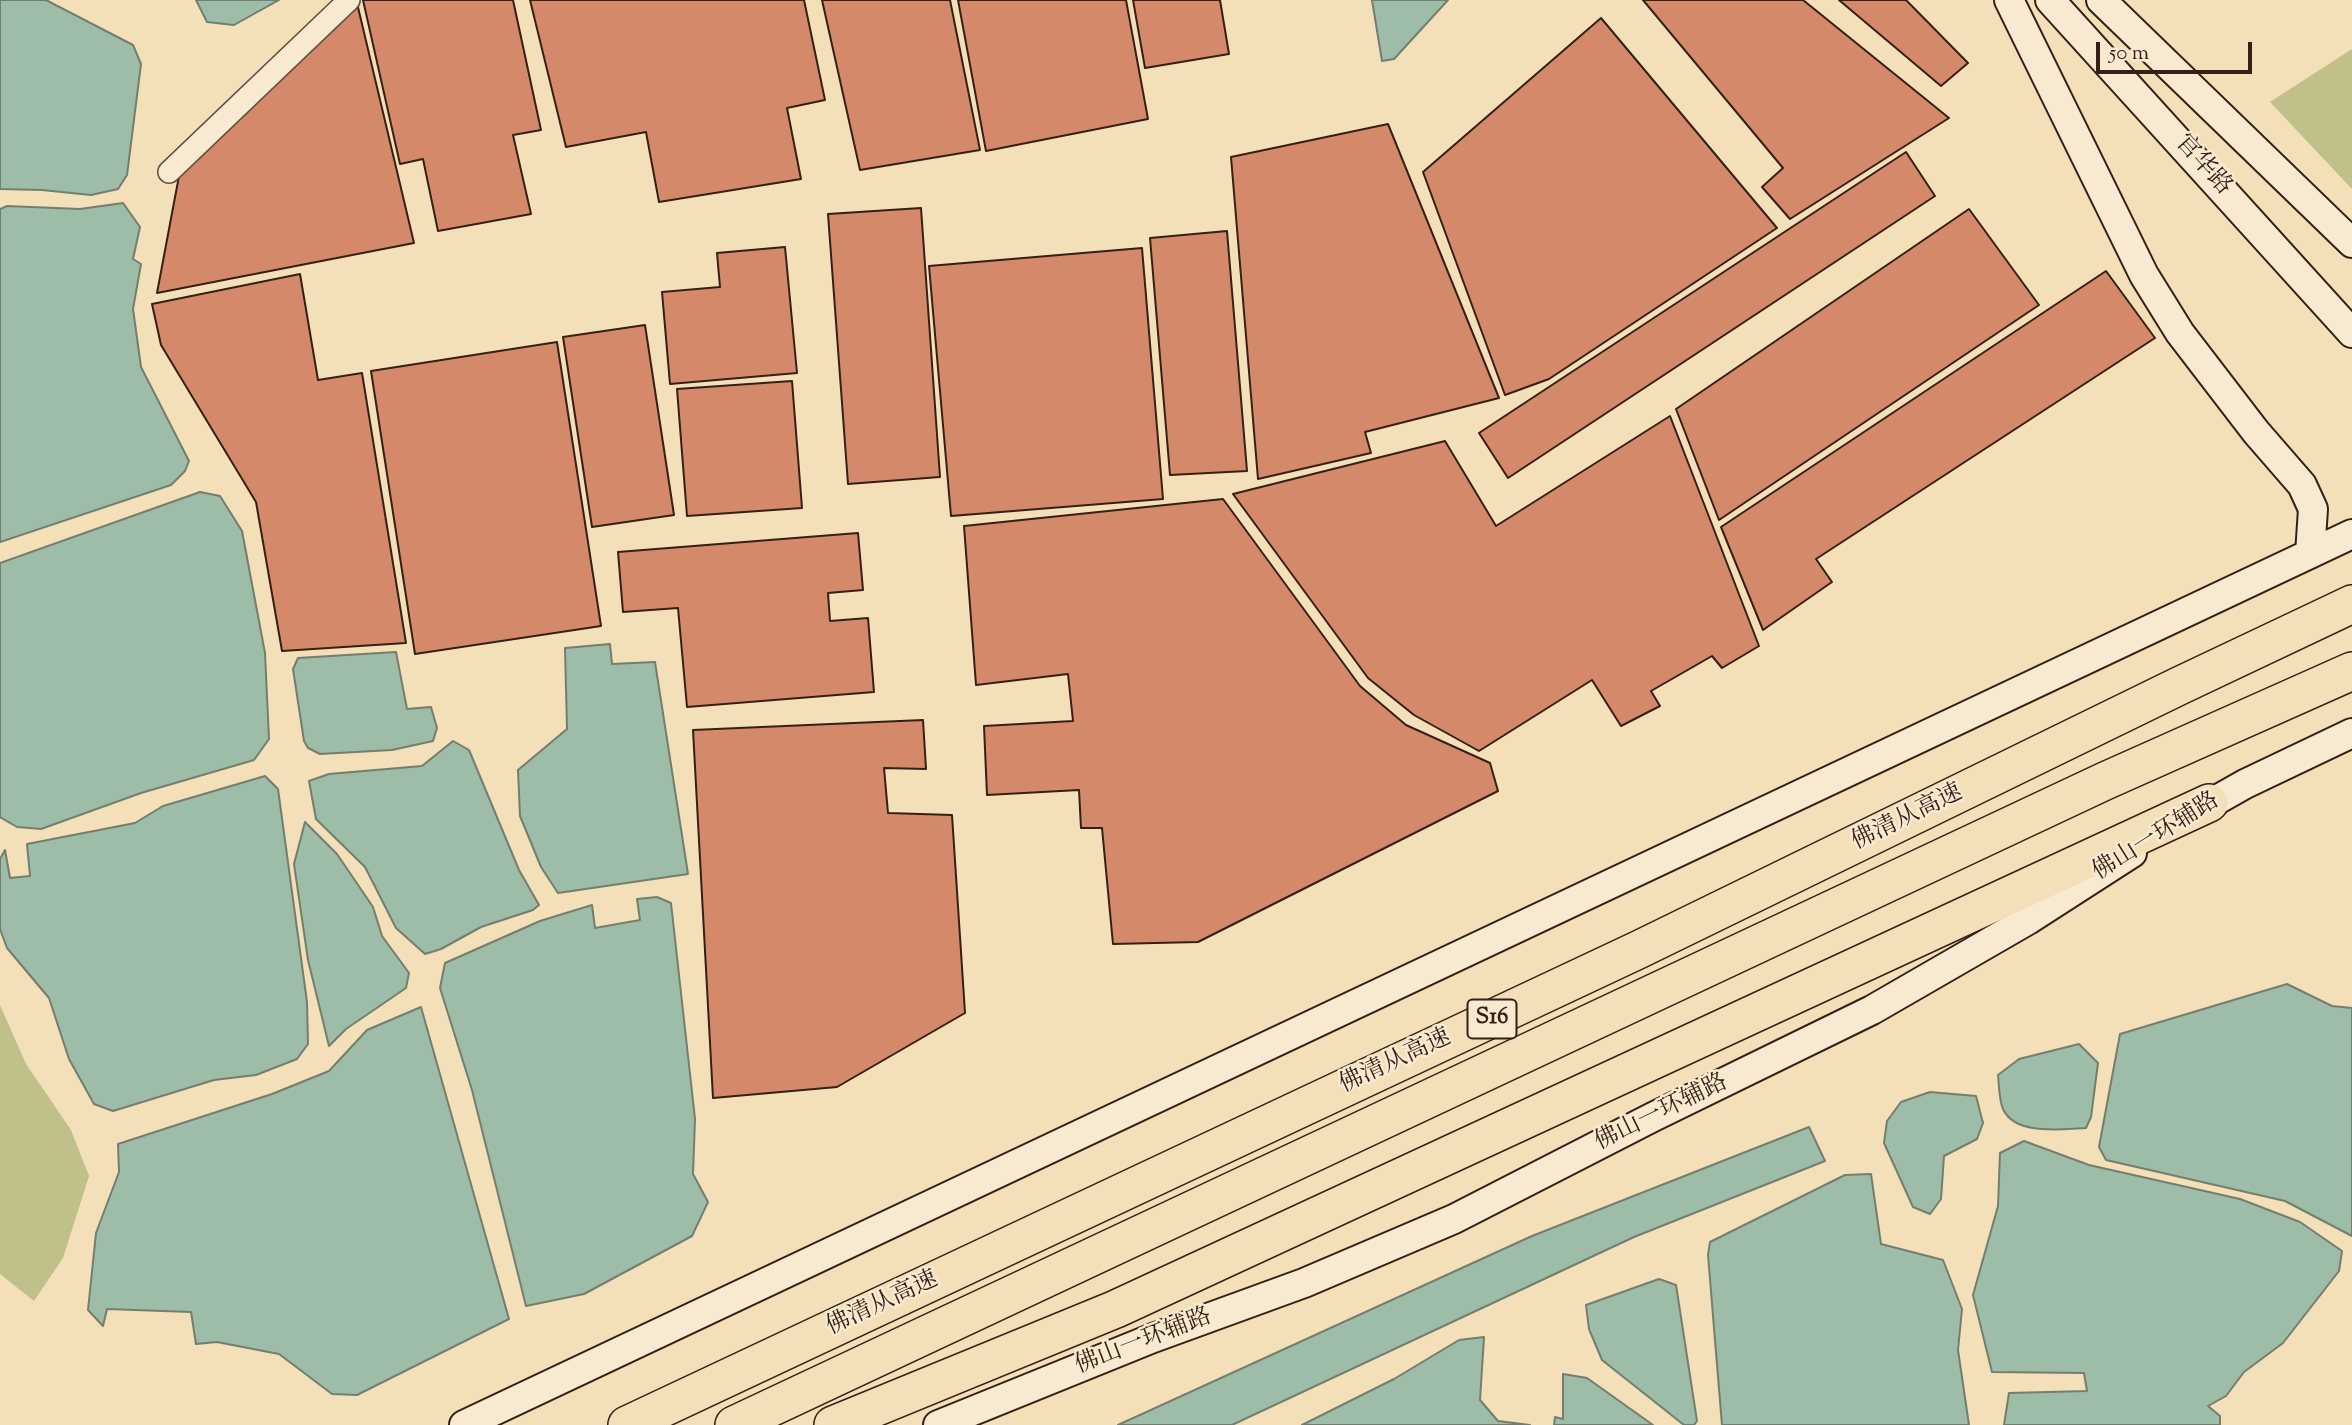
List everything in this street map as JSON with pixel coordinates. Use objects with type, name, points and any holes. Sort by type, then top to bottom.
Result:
[{"type":"highway","name":"佛清从高速","points":[[627,1425],[1650,944],[2352,604]]},
{"type":"highway","name":"佛清从高速","points":[[734,1425],[2080,793],[2352,671]]},
{"type":"highway","points":[[832,1425],[1116,1309],[2209,803]]},
{"type":"main road","points":[[2009,0],[2144,275],[2180,334],[2256,432],[2302,485],[2313,509],[2310,554]]},
{"type":"main road","name":"官华路","points":[[2050,0],[2352,333]]},
{"type":"main road","points":[[2101,0],[2352,243]]},
{"type":"main road","points":[[464,1425],[2352,534]]},
{"type":"main road","name":"佛山一环辅路","points":[[937,1425],[1153,1338],[1304,1283],[1454,1219],[1872,1010],[2028,920],[2209,803],[2352,733]]},
{"type":"street","points":[[169,172],[349,0]]},
{"type":"green space","points":[[2352,49],[2352,189],[2270,102]]},
{"type":"green space","points":[[0,1005],[26,1064],[71,1130],[89,1176],[63,1258],[34,1301],[0,1274]]},
{"type":"shaded area","points":[[0,0],[46,0],[133,45],[141,64],[127,175],[118,189],[91,195],[0,189]]},
{"type":"shaded area","points":[[196,0],[279,0],[234,25],[207,22]]},
{"type":"shaded area","points":[[1372,0],[1448,0],[1394,59],[1382,61]]},
{"type":"shaded area","points":[[123,203],[140,227],[133,259],[141,264],[133,309],[141,367],[189,461],[185,471],[171,485],[0,542],[0,209],[7,206],[80,209]]},
{"type":"shaded area","points":[[200,492],[220,496],[242,531],[265,653],[269,739],[254,760],[141,793],[41,829],[17,827],[0,817],[0,563]]},
{"type":"shaded area","points":[[610,644],[612,664],[655,662],[688,874],[558,893],[541,867],[520,816],[518,770],[567,729],[565,648]]},
{"type":"shaded area","points":[[396,652],[407,709],[431,707],[437,728],[433,741],[392,750],[320,754],[308,748],[304,741],[293,669],[298,658]]},
{"type":"shaded area","points":[[453,741],[469,750],[519,870],[539,905],[533,910],[481,927],[441,949],[425,954],[396,928],[365,867],[316,819],[309,781],[329,774],[422,766]]},
{"type":"shaded area","points":[[265,776],[278,789],[307,1002],[308,1044],[297,1059],[256,1075],[214,1080],[113,1111],[94,1104],[69,1059],[49,998],[7,948],[0,929],[0,859],[5,850],[10,878],[30,876],[27,844],[135,823],[163,806]]},
{"type":"shaded area","points":[[305,822],[337,854],[373,907],[382,936],[409,973],[406,988],[346,1029],[329,1046],[308,960],[294,864]]},
{"type":"shaded area","points":[[657,897],[671,903],[695,1119],[693,1174],[708,1202],[692,1236],[584,1294],[526,1306],[472,1090],[440,988],[445,963],[540,921],[592,905],[595,928],[640,920],[637,899]]},
{"type":"shaded area","points":[[2287,984],[2332,1006],[2352,1008],[2352,1236],[2285,1201],[2106,1160],[2099,1147],[2120,1034]]},
{"type":"shaded area","points":[[421,1007],[509,1319],[357,1395],[332,1394],[279,1354],[217,1342],[196,1344],[191,1312],[107,1309],[103,1326],[88,1310],[96,1233],[119,1172],[118,1144],[272,1094],[329,1071],[367,1030]]},
{"type":"shaded area","points":[[2079,1044],[2098,1063],[2091,1117],[2086,1128],[2040,1129],[2018,1124],[2009,1118],[2003,1109],[1998,1075],[2019,1059]]},
{"type":"shaded area","points":[[1930,1092],[1976,1096],[1983,1123],[1977,1139],[1944,1156],[1941,1199],[1930,1214],[1913,1207],[1884,1143],[1887,1121],[1901,1102]]},
{"type":"shaded area","points":[[1809,1127],[1825,1161],[1634,1237],[1232,1425],[1118,1425],[1532,1236]]},
{"type":"shaded area","points":[[2024,1141],[2089,1165],[2240,1199],[2300,1222],[2342,1251],[2339,1271],[2283,1343],[2244,1372],[2226,1396],[2208,1406],[2220,1416],[2220,1425],[2004,1425],[2009,1393],[2087,1391],[2084,1373],[1992,1372],[1973,1295],[1998,1206],[2000,1153]]},
{"type":"shaded area","points":[[1871,1174],[1881,1244],[1943,1260],[1962,1309],[1958,1350],[1969,1425],[1722,1425],[1708,1255],[1710,1242],[1845,1175]]},
{"type":"shaded area","points":[[1659,1279],[1676,1285],[1697,1421],[1694,1425],[1684,1425],[1602,1360],[1589,1329],[1586,1305]]},
{"type":"shaded area","points":[[1484,1337],[1480,1400],[1498,1421],[1530,1425],[1302,1425],[1394,1379],[1459,1340]]},
{"type":"shaded area","points":[[1563,1374],[1587,1378],[1653,1425],[1554,1425],[1555,1417],[1563,1419]]},
{"type":"building","points":[[363,0],[513,0],[541,130],[513,135],[531,214],[438,231],[423,159],[400,164]]},
{"type":"building","points":[[530,0],[804,0],[825,100],[787,108],[801,179],[659,202],[646,132],[566,147]]},
{"type":"building","points":[[822,0],[950,0],[980,150],[860,170]]},
{"type":"building","points":[[958,0],[1126,0],[1148,119],[986,151]]},
{"type":"building","points":[[1133,0],[1220,0],[1229,54],[1145,68]]},
{"type":"building","points":[[1643,0],[1803,0],[1949,118],[1790,219],[1762,187],[1783,168]]},
{"type":"building","points":[[1839,0],[1906,0],[1968,63],[1941,86]]},
{"type":"building","points":[[357,3],[414,243],[157,293],[179,176]]},
{"type":"building","points":[[1601,18],[1777,228],[1549,379],[1505,395],[1423,172]]},
{"type":"building","points":[[1388,124],[1499,398],[1365,432],[1371,453],[1258,479],[1231,157]]},
{"type":"building","points":[[1906,152],[1935,196],[1508,478],[1479,433]]},
{"type":"building","points":[[921,208],[940,477],[848,484],[828,214]]},
{"type":"building","points":[[1969,209],[2039,305],[1719,520],[1676,409]]},
{"type":"building","points":[[1227,231],[1247,471],[1170,475],[1150,238]]},
{"type":"building","points":[[785,247],[797,373],[670,384],[662,292],[720,287],[717,253]]},
{"type":"building","points":[[1142,248],[1163,499],[951,516],[929,266]]},
{"type":"building","points":[[2106,271],[2155,338],[1816,559],[1832,582],[1763,630],[1721,527]]},
{"type":"building","points":[[300,274],[318,380],[362,373],[406,643],[282,651],[256,502],[161,345],[152,304]]},
{"type":"building","points":[[645,325],[674,515],[592,527],[563,337]]},
{"type":"building","points":[[557,342],[601,626],[415,654],[371,371]]},
{"type":"building","points":[[792,381],[802,508],[687,516],[677,389]]},
{"type":"building","points":[[1670,416],[1759,646],[1722,668],[1712,656],[1651,691],[1660,706],[1621,726],[1592,680],[1479,751],[1414,715],[1368,678],[1233,494],[1445,441],[1496,526]]},
{"type":"building","points":[[1223,499],[1360,686],[1406,725],[1490,763],[1498,791],[1198,942],[1113,944],[1102,828],[1081,828],[1079,790],[987,795],[984,726],[1073,721],[1068,674],[976,685],[964,526]]},
{"type":"building","points":[[858,533],[863,590],[828,593],[830,621],[868,618],[874,692],[687,707],[678,608],[623,612],[618,552]]},
{"type":"building","points":[[923,720],[926,769],[884,768],[888,813],[952,815],[965,1013],[837,1087],[713,1098],[693,730]]}]
